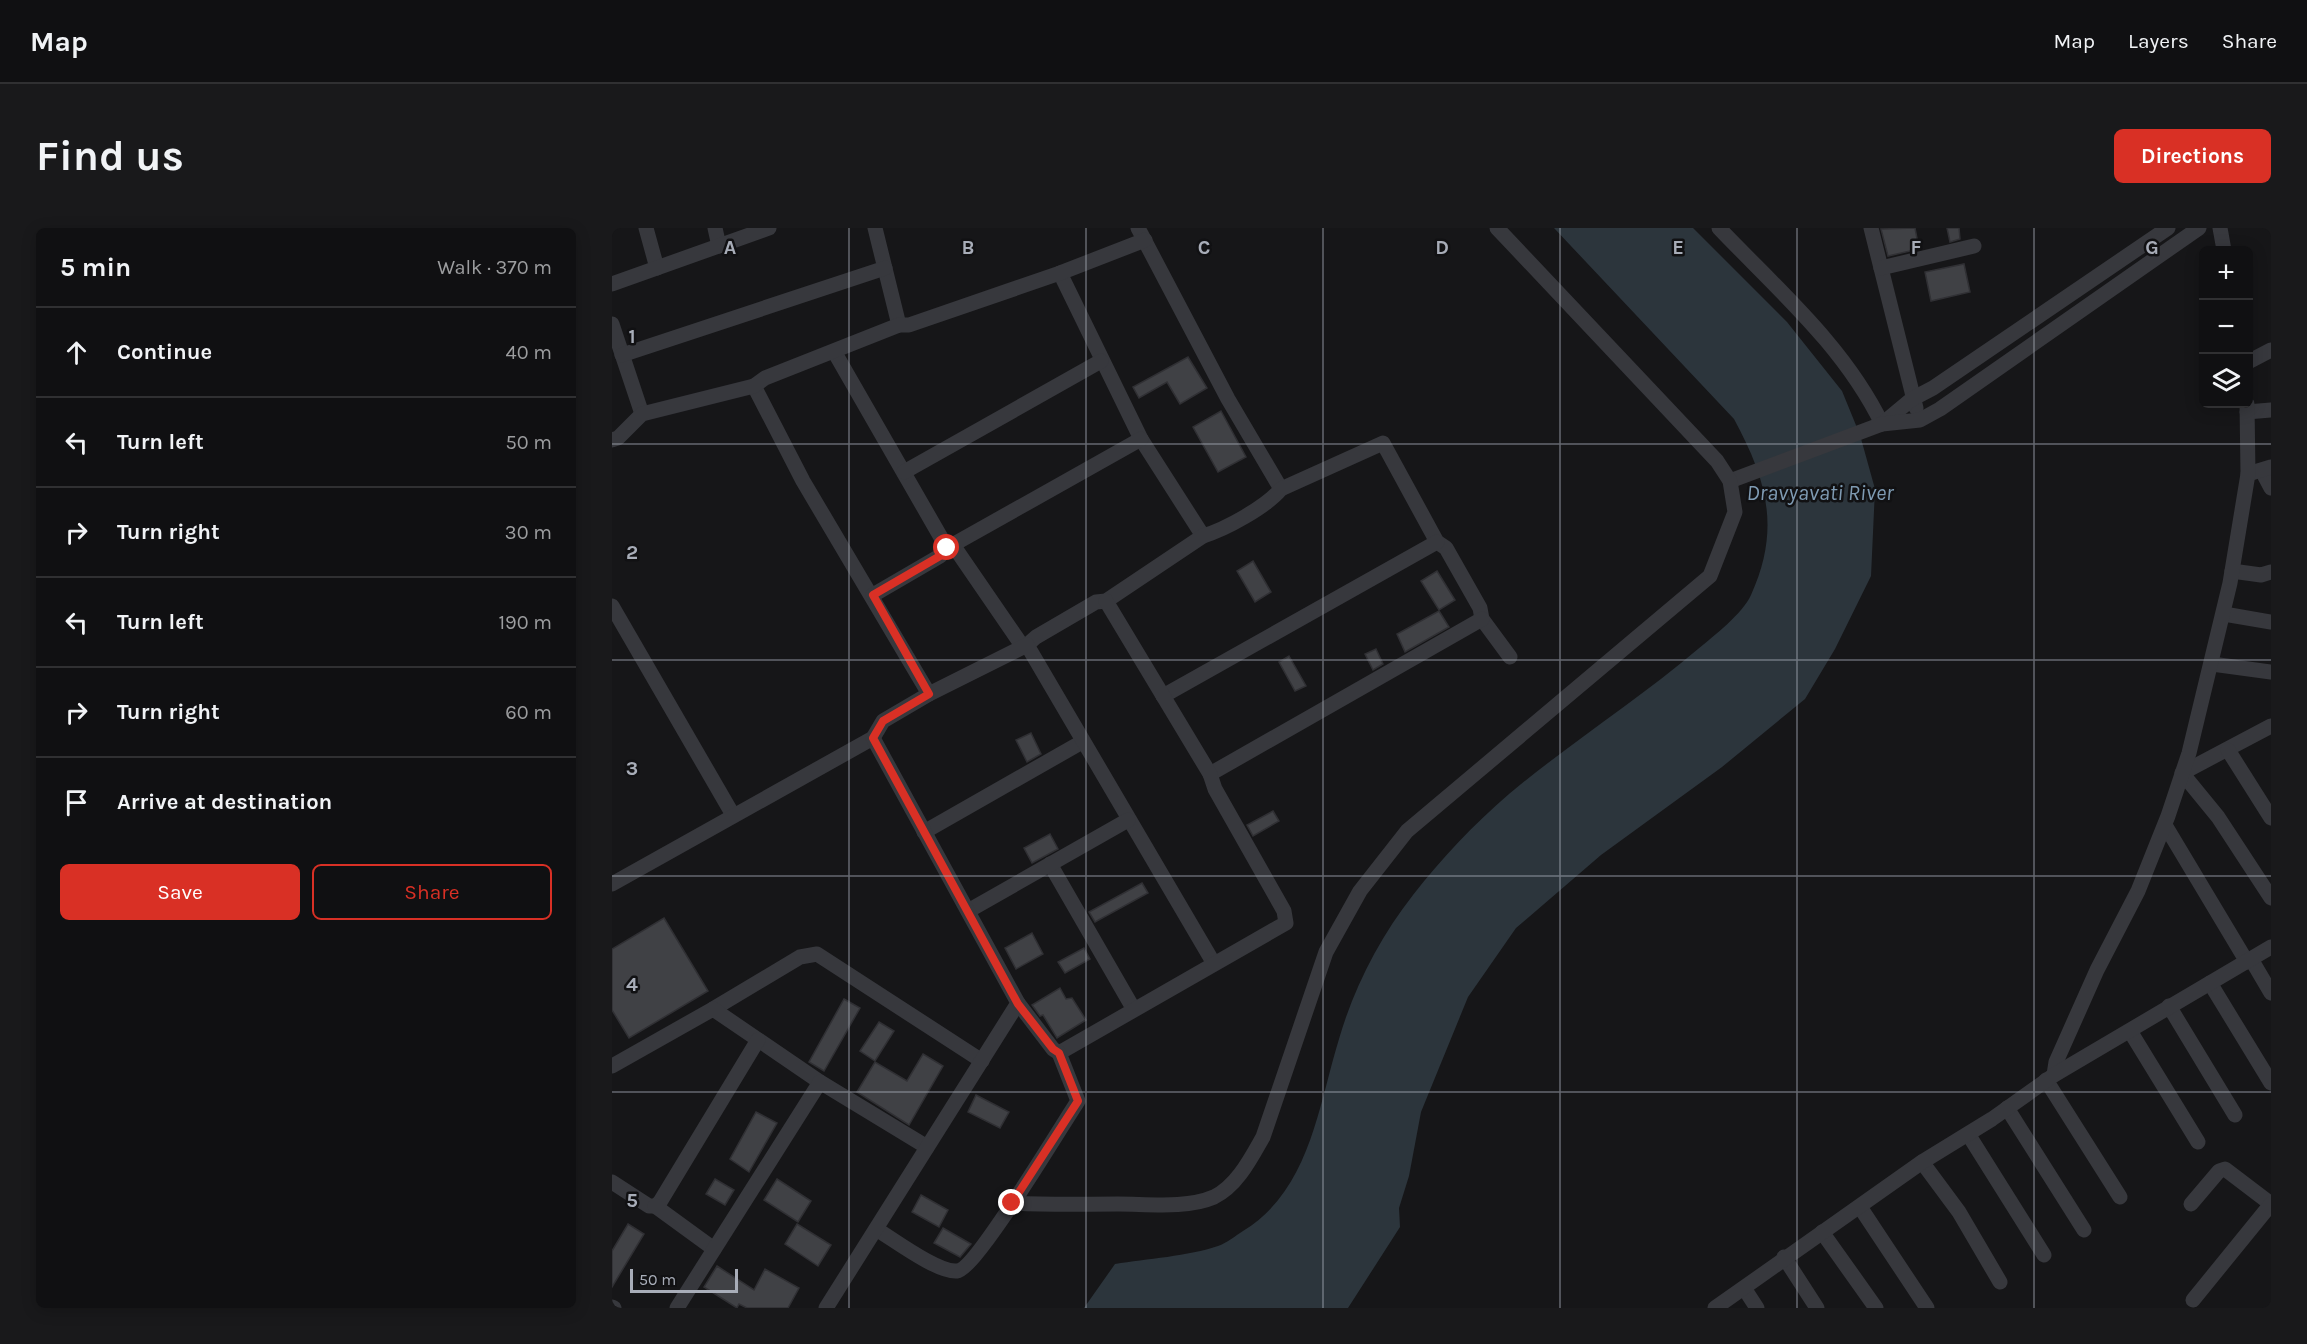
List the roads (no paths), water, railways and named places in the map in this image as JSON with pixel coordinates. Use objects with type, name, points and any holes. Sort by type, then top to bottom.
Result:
[{"type":"street","points":[[646,228],[657,268]]},
{"type":"street","points":[[715,228],[719,246]]},
{"type":"street","points":[[612,284],[769,228]]},
{"type":"street","points":[[875,228],[899,325]]},
{"type":"street","points":[[1012,1203],[1048,1205],[1182,1203],[1215,1196],[1236,1178],[1263,1137],[1326,952],[1360,891],[1407,831],[1710,576],[1735,512],[1730,481],[1716,461],[1497,228]]},
{"type":"street","points":[[1719,228],[1809,319],[1850,369],[1882,424]]},
{"type":"street","points":[[1871,228],[1912,399],[1920,420]]},
{"type":"street","points":[[1882,424],[1912,399],[1933,388],[2168,228]]},
{"type":"street","points":[[1730,481],[1882,424],[1920,420],[1940,409],[2040,341],[2199,228]]},
{"type":"street","points":[[2220,228],[2223,246]]},
{"type":"street","points":[[612,440],[618,438],[642,414],[754,386],[765,378],[835,353],[899,325],[909,325],[1060,273],[1142,234],[1228,399],[1281,489]]},
{"type":"street","points":[[1881,268],[1974,246]]},
{"type":"street","points":[[622,355],[885,268]]},
{"type":"street","points":[[1060,273],[1101,362],[1141,439],[1203,536]]},
{"type":"street","points":[[612,324],[642,414]]},
{"type":"street","points":[[2253,359],[2271,350]]},
{"type":"street","points":[[835,353],[950,546],[1025,646],[1213,962]]},
{"type":"street","points":[[904,472],[1101,362]]},
{"type":"street","points":[[754,386],[803,481],[873,595],[929,694]]},
{"type":"street","points":[[2271,410],[2247,408],[2260,471],[2271,488]]},
{"type":"street","points":[[873,595],[940,556],[950,546],[1141,439]]},
{"type":"street","points":[[613,880],[873,738],[883,721],[929,694],[1025,646],[1036,637],[1096,603],[1106,601],[1203,536],[1214,533],[1272,499],[1281,489],[1383,443],[1437,542],[1446,548],[1474,598],[1482,619],[1510,657]]},
{"type":"street","points":[[2050,1078],[2097,970],[2138,891],[2165,825],[2212,664],[2232,571],[2260,471]]},
{"type":"street","points":[[1163,696],[1437,542]]},
{"type":"street","points":[[2232,571],[2261,575],[2271,572]]},
{"type":"street","points":[[1059,1053],[1213,962],[1286,923],[1284,911],[1215,789],[1210,774],[1106,601]]},
{"type":"street","points":[[612,606],[733,815]]},
{"type":"street","points":[[2223,614],[2271,622]]},
{"type":"street","points":[[1210,774],[1482,619]]},
{"type":"street","points":[[2212,664],[2271,672]]},
{"type":"street","points":[[2182,773],[2271,726]]},
{"type":"street","points":[[873,738],[1018,1004],[1053,1049],[1059,1053],[1078,1101],[987,1242],[965,1268],[956,1272],[938,1266],[876,1229]]},
{"type":"street","points":[[924,832],[1082,742]]},
{"type":"street","points":[[2228,750],[2271,818]]},
{"type":"street","points":[[2182,773],[2218,817],[2271,898]]},
{"type":"street","points":[[968,911],[1128,820]]},
{"type":"street","points":[[2165,825],[2271,993]]},
{"type":"street","points":[[1050,864],[1133,1008]]},
{"type":"street","points":[[1715,1308],[1784,1257],[1860,1207],[1922,1162],[1968,1134],[2050,1078],[2271,947]]},
{"type":"street","points":[[612,1066],[800,957],[817,954],[982,1061]]},
{"type":"street","points":[[2210,983],[2271,1083]]},
{"type":"street","points":[[826,1308],[1018,1004]]},
{"type":"street","points":[[2169,1006],[2235,1115]]},
{"type":"street","points":[[713,1009],[820,1082],[927,1148]]},
{"type":"street","points":[[2130,1031],[2198,1142]]},
{"type":"street","points":[[655,1206],[660,1202],[758,1040]]},
{"type":"street","points":[[2050,1078],[2120,1197]]},
{"type":"street","points":[[677,1308],[820,1082]]},
{"type":"street","points":[[2007,1108],[2084,1230]]},
{"type":"street","points":[[1968,1134],[2044,1255]]},
{"type":"street","points":[[1922,1162],[1959,1212],[2000,1282]]},
{"type":"street","points":[[2191,1204],[2219,1171],[2225,1169],[2271,1204],[2193,1300]]},
{"type":"street","points":[[612,1182],[649,1206],[655,1206],[714,1249]]},
{"type":"street","points":[[1860,1207],[1927,1308]]},
{"type":"street","points":[[1822,1232],[1876,1308]]},
{"type":"street","points":[[1784,1257],[1817,1308]]},
{"type":"street","points":[[1744,1288],[1757,1308]]},
{"type":"water","name":"Dravyavati River","points":[[1554,228],[1693,228],[1787,322],[1842,391],[1860,435],[1875,489],[1871,576],[1835,649],[1805,699],[1722,767],[1601,855],[1516,928],[1468,997],[1421,1112],[1409,1176],[1399,1208],[1400,1227],[1348,1308],[1084,1308],[1115,1264],[1181,1255],[1218,1246],[1266,1214],[1283,1193],[1297,1170],[1308,1145],[1345,1020],[1360,982],[1379,945],[1413,895],[1458,842],[1509,794],[1712,638],[1735,617],[1751,595],[1766,548],[1768,526],[1766,505],[1755,463],[1734,419]]}]
